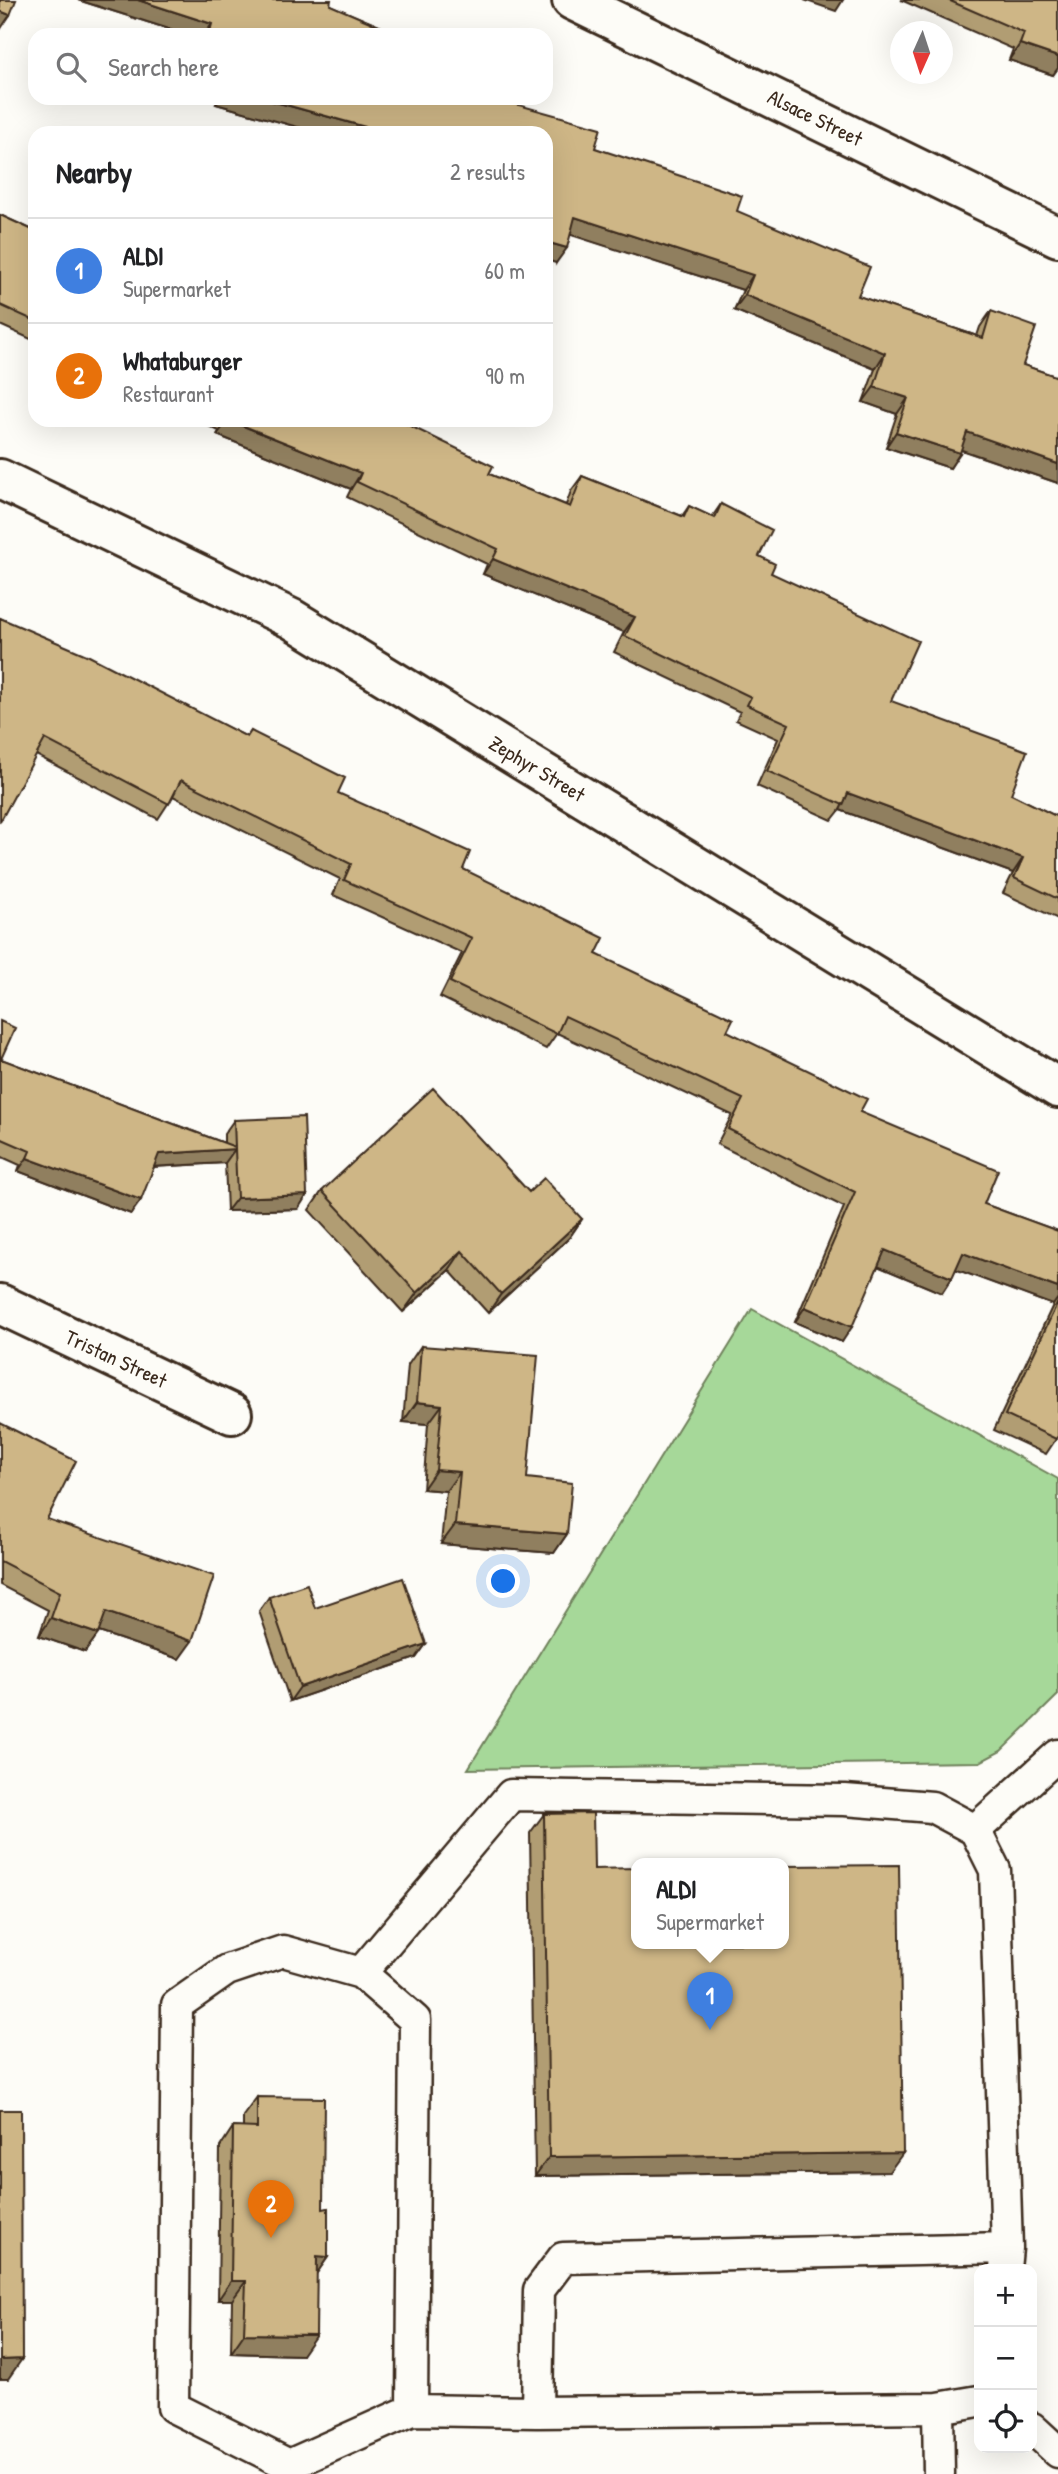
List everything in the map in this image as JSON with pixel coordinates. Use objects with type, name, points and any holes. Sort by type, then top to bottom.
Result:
[{"type":"street","name":"Alsace Street","points":[[572,0],[1058,237]]},
{"type":"street","name":"Zephyr Street","points":[[0,479],[292,619],[1058,1088]]},
{"type":"street","name":"Tristan Street","points":[[0,1304],[232,1414]]},
{"type":"lane","points":[[975,1830],[1058,1755]]},
{"type":"lane","points":[[361,1973],[511,1795],[845,1800],[932,1807],[975,1830],[995,1870],[1006,2258],[563,2258],[539,2290],[537,2412]]},
{"type":"lane","points":[[412,2410],[415,2020],[361,1973],[284,1951],[227,1970],[177,2005],[173,2407],[289,2470],[412,2410],[537,2412],[938,2408],[974,2402]]},
{"type":"lane","points":[[938,2408],[939,2474]]},
{"type":"lane","points":[[1037,2433],[1058,2452]]},
{"type":"green space","points":[[752,1309],[1058,1479],[1058,1695],[1001,1751],[980,1762],[468,1769]]},
{"type":"building","points":[[0,0],[16,0],[10,15],[0,11]]},
{"type":"building","points":[[138,0],[331,0],[330,5],[384,28],[211,28],[212,24]]},
{"type":"building","points":[[948,0],[1058,0],[1058,57],[1020,44],[1024,33]]},
{"type":"building","points":[[286,105],[519,105],[601,128],[595,148],[742,196],[737,211],[870,267],[858,296],[983,338],[991,311],[1036,327],[1023,365],[1058,377],[1058,464],[967,432],[960,453],[896,432],[908,398],[874,387],[885,353],[745,295],[753,275],[575,217],[567,248],[553,244],[553,126],[362,126]]},
{"type":"building","points":[[0,215],[28,228],[28,318],[0,305]]},
{"type":"building","points":[[246,427],[412,427],[493,466],[489,474],[570,507],[582,476],[684,517],[689,506],[715,518],[721,504],[772,530],[759,556],[775,564],[771,573],[918,641],[891,701],[1027,751],[1011,794],[1058,817],[1058,899],[1014,878],[1023,858],[848,793],[843,805],[767,771],[789,724],[747,705],[751,697],[625,636],[635,617],[493,559],[498,549],[357,482],[361,473]]},
{"type":"building","points":[[0,618],[89,656],[247,737],[251,731],[345,778],[338,793],[470,852],[463,869],[604,938],[596,954],[733,1019],[727,1031],[867,1099],[860,1112],[998,1170],[984,1204],[1058,1231],[1058,1288],[963,1253],[952,1278],[885,1250],[852,1327],[805,1307],[855,1192],[728,1129],[743,1099],[565,1016],[557,1034],[450,982],[472,938],[344,880],[351,864],[181,780],[169,804],[45,739],[0,822]]},
{"type":"building","points":[[0,1021],[15,1028],[1,1059],[235,1147],[234,1120],[304,1117],[307,1195],[237,1198],[235,1149],[159,1154],[141,1200],[27,1158],[30,1151],[0,1138]]},
{"type":"building","points":[[433,1088],[529,1192],[544,1178],[582,1219],[501,1294],[462,1251],[417,1293],[322,1191]]},
{"type":"building","points":[[1058,1302],[1058,1436],[1056,1439],[1005,1415]]},
{"type":"building","points":[[421,1346],[538,1355],[527,1478],[572,1483],[567,1534],[455,1525],[460,1472],[436,1470],[442,1405],[417,1402]]},
{"type":"building","points":[[0,1423],[76,1461],[47,1519],[214,1576],[192,1641],[106,1612],[98,1634],[51,1618],[60,1592],[0,1561]]},
{"type":"building","points":[[403,1578],[426,1644],[300,1687],[269,1597],[307,1584],[315,1608]]},
{"type":"building","points":[[593,1813],[594,1869],[631,1868],[631,1949],[789,1949],[789,1866],[899,1865],[903,2153],[549,2157],[544,1814]]},
{"type":"building","points":[[257,2097],[324,2098],[323,2209],[328,2208],[328,2257],[317,2256],[316,2335],[244,2334],[246,2281],[231,2281],[233,2127],[257,2128]]},
{"type":"building","points":[[0,2110],[21,2110],[22,2359],[0,2360]]},
{"type":"place","name":"ALDI","points":[[710,2030]]},
{"type":"place","name":"Whataburger","points":[[271,2238]]}]
